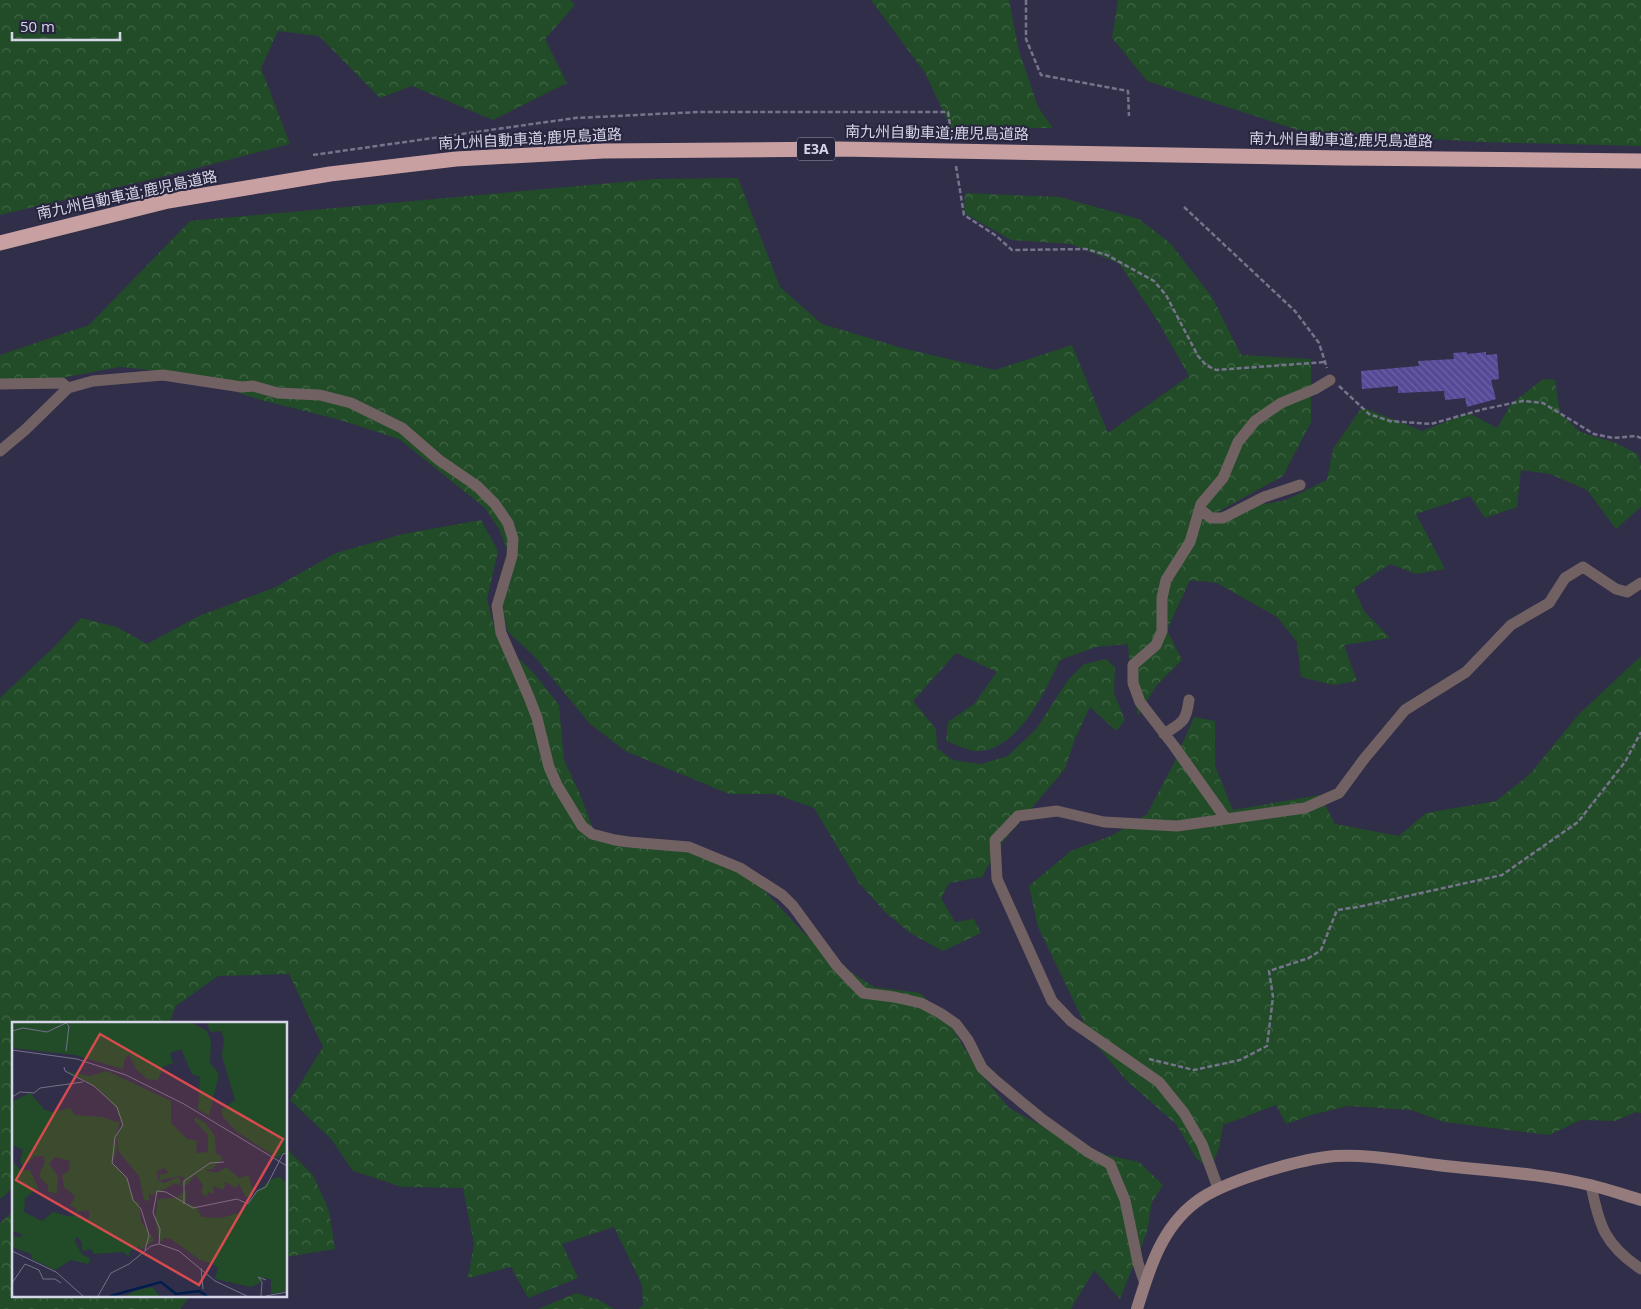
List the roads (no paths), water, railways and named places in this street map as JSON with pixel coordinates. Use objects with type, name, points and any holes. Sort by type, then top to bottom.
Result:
[{"type":"highway","name":"南九州自動車道;鹿児島道路","points":[[0,243],[168,201],[330,174],[456,159],[603,151],[839,149],[1324,158],[1641,161]]},
{"type":"street","points":[[0,452],[68,388],[93,380],[163,375],[242,387],[252,386],[278,393],[320,395],[352,403],[402,428],[440,460],[477,486],[496,504],[508,524],[513,539],[512,556],[497,606],[497,616],[536,718],[549,768],[566,802],[582,826],[592,834],[615,840],[689,847],[740,868],[782,895],[793,906],[837,966],[863,993],[921,1003],[956,1024],[968,1040],[982,1068],[996,1081],[1042,1119],[1088,1152],[1110,1164],[1125,1200],[1136,1254],[1145,1284]]},
{"type":"street","points":[[1226,819],[1140,702],[1133,683],[1133,664],[1156,645],[1162,631],[1162,598],[1166,580],[1190,542],[1201,504],[1223,478],[1238,442],[1255,421],[1281,403],[1316,389],[1330,380]]},
{"type":"street","points":[[0,384],[62,383],[68,388]]},
{"type":"street","points":[[1200,509],[1211,518],[1223,518],[1264,497],[1300,485]]},
{"type":"street","points":[[1218,1188],[1202,1144],[1184,1113],[1159,1082],[1070,1021],[1052,1001],[997,879],[995,840],[1018,816],[1058,810],[1104,822],[1177,826],[1305,808],[1339,793],[1364,759],[1405,710],[1466,672],[1512,626],[1549,603],[1565,578],[1583,566],[1616,590],[1627,592],[1641,583]]},
{"type":"street","points":[[1164,734],[1180,724],[1187,716],[1190,700]]},
{"type":"street","points":[[1137,1309],[1151,1264],[1166,1234],[1185,1211],[1218,1188],[1297,1163],[1334,1156],[1374,1157],[1548,1177],[1591,1185],[1641,1200]]},
{"type":"street","points":[[1591,1185],[1596,1215],[1606,1235],[1622,1256],[1641,1269]]}]
